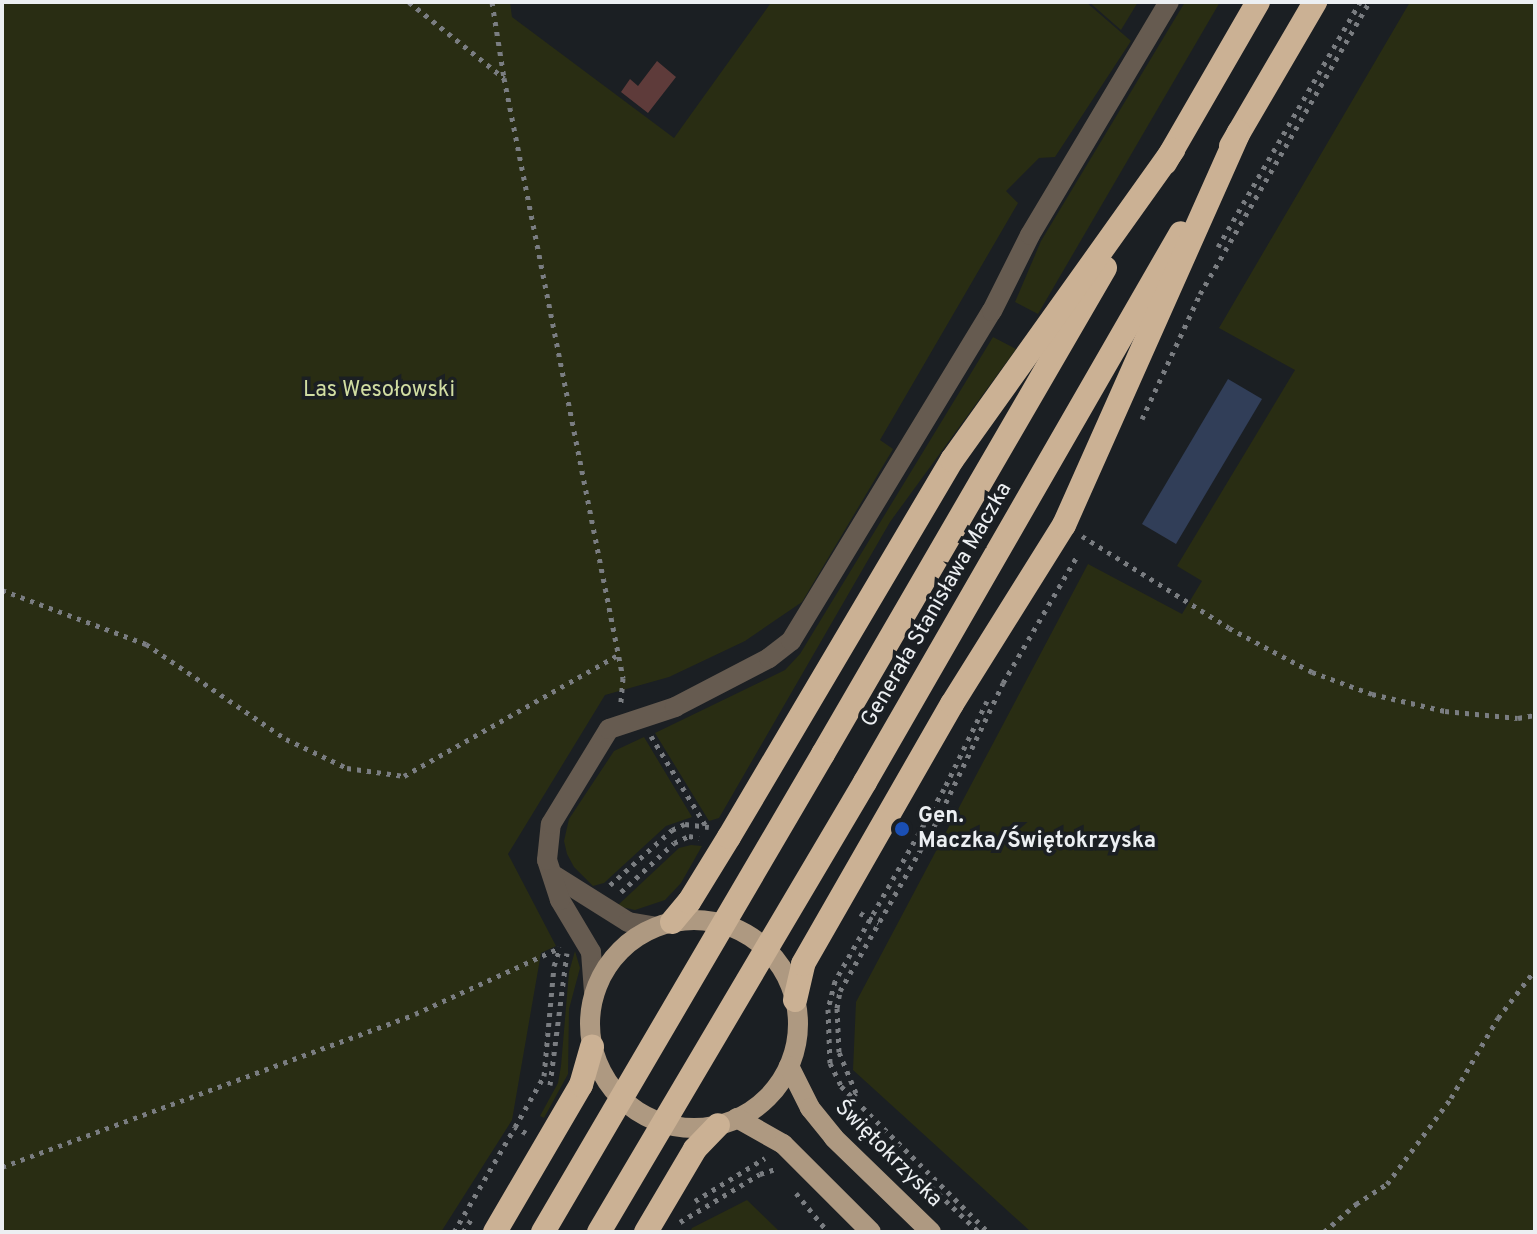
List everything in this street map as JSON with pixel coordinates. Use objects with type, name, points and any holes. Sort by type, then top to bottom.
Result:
[{"type":"highway","name":"Generała Stanisława Maczka","points":[[543,1232],[1258,2]]},
{"type":"highway","name":"Generała Stanisława Maczka","points":[[599,1232],[865,782],[1315,2]]},
{"type":"highway","points":[[795,1000],[803,964],[831,914],[952,704],[1064,525],[1239,132]]},
{"type":"highway","points":[[663,925],[689,902],[952,460],[1173,150]]},
{"type":"highway","points":[[495,1232],[581,1085],[592,1047]]},
{"type":"highway","points":[[646,1232],[695,1149],[728,1122]]},
{"type":"main road","points":[[728,1122],[770,1094],[789,1066],[798,1032],[795,1000],[777,962],[746,934],[716,922],[663,925],[633,939],[606,967],[594,992],[590,1018],[592,1047],[604,1077],[622,1100],[639,1113],[677,1127],[728,1122],[783,1144],[871,1232]]},
{"type":"main road","name":"Świętokrzyska","points":[[789,1066],[810,1108],[834,1138],[931,1232]]},
{"type":"street","points":[[594,992],[591,952],[560,900],[555,876],[547,860],[551,824],[609,729],[640,720],[702,693],[769,658],[791,641],[992,311],[1030,235],[1169,2]]},
{"type":"street","points":[[555,876],[577,887],[603,909],[628,922],[663,925]]},
{"type":"path","points":[[409,2],[504,78]]},
{"type":"path","points":[[492,2],[504,78],[618,655],[623,693],[609,729]]},
{"type":"path","points":[[1064,525],[1229,628],[1312,672],[1372,694],[1445,711],[1518,718],[1535,715]]},
{"type":"path","points":[[2,590],[146,644],[286,739],[347,768],[404,776],[618,655]]},
{"type":"path","points":[[640,720],[707,827]]},
{"type":"path","points":[[944,789],[863,931],[830,996],[829,1052],[835,1076],[850,1098],[988,1232]]},
{"type":"path","points":[[922,811],[937,821]]},
{"type":"path","points":[[603,909],[674,843],[689,836],[703,839],[720,850]]},
{"type":"path","points":[[831,914],[863,931]]},
{"type":"path","points":[[545,1092],[555,1066],[565,956],[580,934]]},
{"type":"path","points":[[2,1167],[415,1014],[560,947]]},
{"type":"path","points":[[1324,1232],[1356,1204],[1387,1184],[1451,1098],[1498,1018],[1535,970]]},
{"type":"path","points":[[844,1104],[979,1232]]},
{"type":"path","points":[[515,1144],[530,1118]]},
{"type":"path","points":[[454,1232],[515,1127]]},
{"type":"path","points":[[463,1232],[508,1157]]},
{"type":"path","points":[[776,1170],[785,1180]]},
{"type":"path","points":[[794,1191],[828,1232]]},
{"type":"green space","name":"Las Wesołowski","points":[[2,2],[510,2],[512,17],[674,138],[770,4],[768,2],[1086,2],[1131,41],[1055,157],[1039,158],[1006,191],[1018,203],[880,440],[893,449],[802,602],[745,641],[669,677],[605,695],[508,854],[556,946],[541,953],[512,1120],[441,1232],[2,1232]]},
{"type":"green space","points":[[1089,2],[1138,2],[1121,30]]},
{"type":"green space","points":[[1185,2],[1220,2],[1038,314],[1015,302],[1041,241]]},
{"type":"green space","points":[[1410,2],[1535,2],[1535,1232],[1031,1232],[853,1070],[856,1002],[1088,564],[1182,614],[1202,581],[1177,566],[1295,370],[1219,328]]},
{"type":"green space","points":[[993,337],[1016,349],[890,522],[719,818],[709,821],[655,733],[785,670],[800,654]]},
{"type":"green space","points":[[644,737],[692,817],[666,826],[604,883],[593,886],[574,867],[567,854],[564,841],[569,819],[614,751]]},
{"type":"green space","points":[[702,846],[681,883],[665,900],[635,910],[617,906],[679,848]]},
{"type":"green space","points":[[575,951],[580,968],[569,1009],[568,1074],[544,1118],[540,1116],[558,1083],[569,972]]},
{"type":"green space","points":[[747,1200],[780,1232],[690,1232],[692,1228]]},
{"type":"water","points":[[1228,379],[1262,399],[1176,544],[1142,524]]},
{"type":"building","points":[[657,61],[676,77],[648,113],[621,92],[630,79],[638,86]]},
{"type":"place","name":"Gen. Maczka/Świętokrzyska","points":[[902,829]]}]
